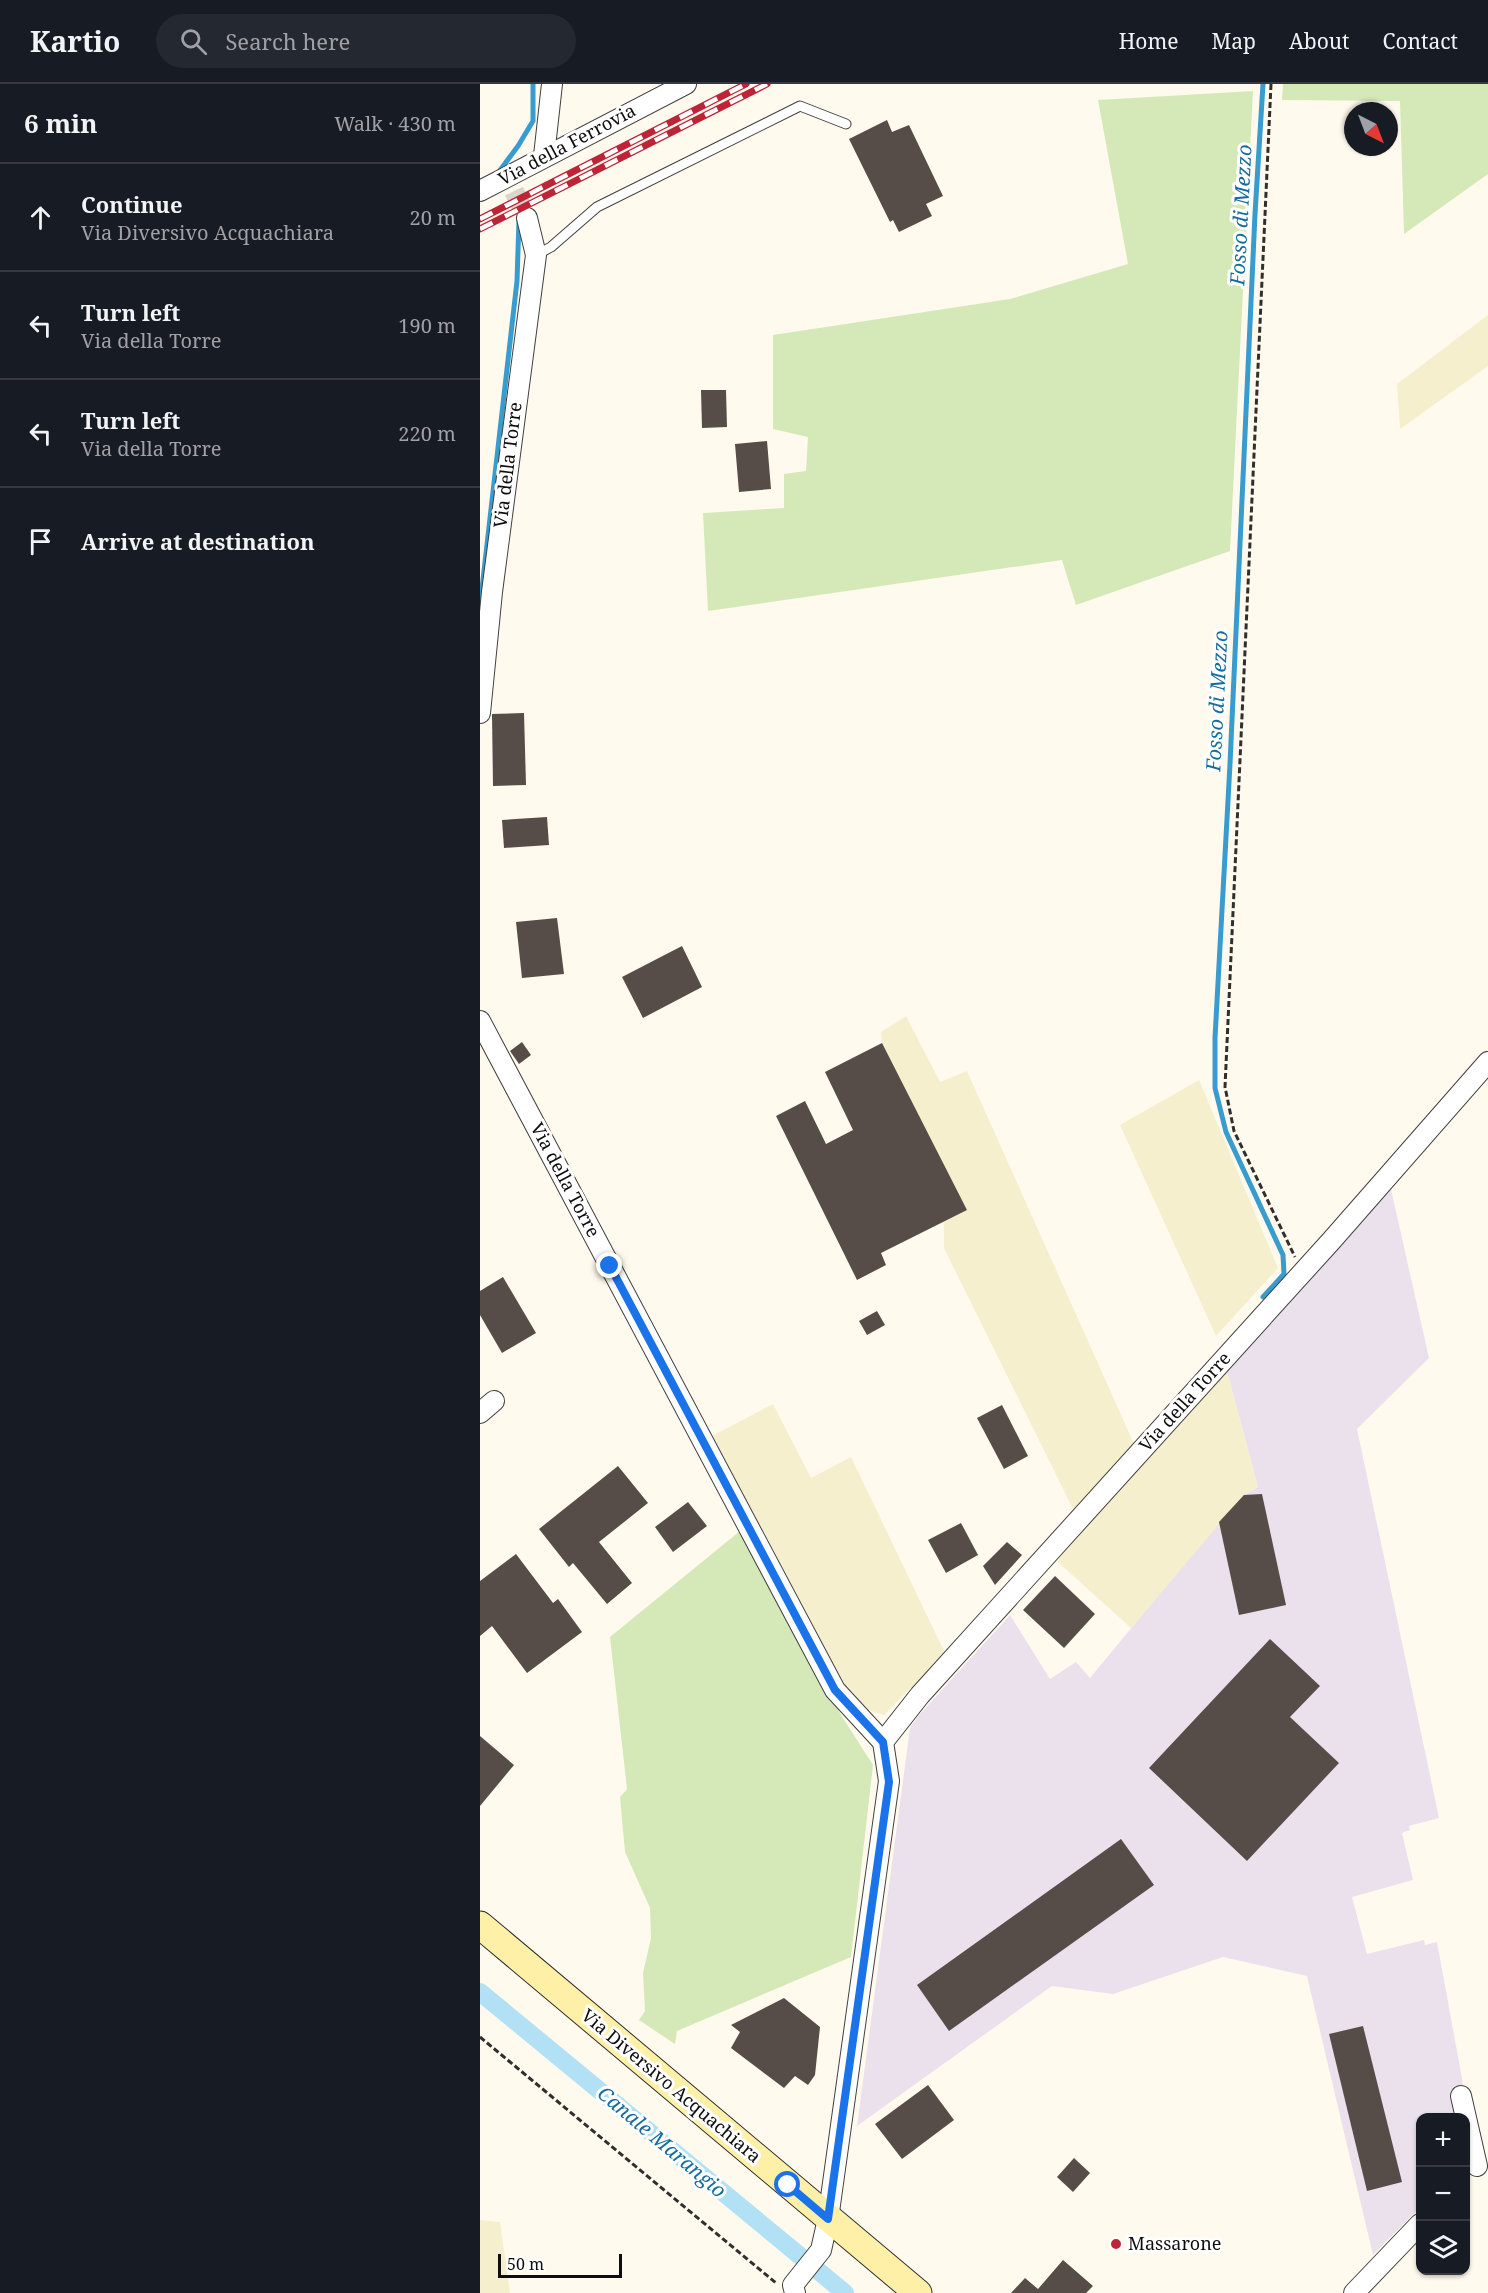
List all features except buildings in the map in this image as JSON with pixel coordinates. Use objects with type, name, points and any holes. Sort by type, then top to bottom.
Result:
[{"type":"main road","name":"Via Diversivo Acquachiara","points":[[480,1925],[918,2293]]},
{"type":"street","points":[[544,156],[552,84]]},
{"type":"street","name":"Via della Ferrovia","points":[[480,191],[511,184],[544,156],[686,84]]},
{"type":"street","name":"Via della Torre","points":[[480,713],[492,592],[536,255],[527,218]]},
{"type":"street","name":"Via della Torre","points":[[480,1021],[835,1690],[883,1742],[920,1695],[1302,1272],[1488,1062]]},
{"type":"street","points":[[789,2288],[821,2250],[828,2219],[889,1782],[883,1742]]},
{"type":"street","points":[[1461,2096],[1477,2166]]},
{"type":"street","points":[[1354,2293],[1416,2228]]},
{"type":"lane","points":[[536,255],[551,247],[597,207],[800,106],[846,124]]},
{"type":"path","points":[[1271,84],[1225,1087],[1234,1131],[1302,1272]]},
{"type":"path","points":[[480,2037],[765,2273],[789,2288]]},
{"type":"shaded area","points":[[1488,315],[1488,366],[1400,429],[1397,384]]},
{"type":"shaded area","points":[[906,1016],[940,1082],[967,1071],[1135,1446],[1073,1509],[944,1248],[944,1222],[967,1210],[882,1043],[881,1032]]},
{"type":"shaded area","points":[[1199,1080],[1278,1268],[1216,1336],[1120,1125]]},
{"type":"shaded area","points":[[1390,1185],[1429,1358],[1357,1429],[1439,1818],[1409,1826],[1410,1830],[1402,1833],[1413,1880],[1352,1897],[1367,1954],[1424,1940],[1425,1945],[1437,1942],[1465,2095],[1462,2113],[1416,2113],[1416,2211],[1373,2255],[1307,1976],[1223,1957],[1113,1994],[1052,1986],[857,2126],[910,1728],[919,1715],[1010,1615],[1050,1679],[1076,1662],[1090,1678],[1219,1522],[1244,1495],[1258,1487],[1226,1368]]},
{"type":"shaded area","points":[[1226,1368],[1258,1487],[1244,1495],[1131,1628],[1057,1561]]},
{"type":"shaded area","points":[[773,1404],[811,1478],[851,1457],[945,1653],[884,1715],[861,1708],[843,1684],[712,1436]]},
{"type":"shaded area","points":[[480,2220],[500,2222],[510,2293],[480,2293]]},
{"type":"green space","points":[[1283,84],[1488,84],[1488,174],[1404,234],[1400,101],[1282,100]]},
{"type":"green space","points":[[1253,91],[1230,551],[1076,605],[1062,560],[708,611],[703,513],[784,508],[784,474],[806,471],[808,437],[773,429],[773,335],[1010,299],[1128,264],[1098,100]]},
{"type":"green space","points":[[740,1531],[841,1715],[873,1765],[851,1957],[677,2031],[675,2044],[639,2020],[645,2011],[643,1973],[651,1938],[650,1908],[625,1852],[620,1797],[627,1789],[610,1637]]},
{"type":"waterway","points":[[498,173],[533,121],[533,84]]},
{"type":"waterway","name":"Fosso di Mezzo","points":[[1263,84],[1215,1038],[1215,1088],[1226,1132],[1283,1255],[1284,1274],[1263,1297]]},
{"type":"waterway","points":[[480,606],[517,281],[519,220]]},
{"type":"waterway","name":"Canale Marangio","points":[[480,1992],[845,2293]]},
{"type":"tunnel","points":[[514,191],[527,218]]},
{"type":"railway","points":[[480,219],[746,84]]},
{"type":"railway","points":[[480,229],[767,84]]},
{"type":"place","name":"Massarone","points":[[1116,2244]]},
{"type":"route","points":[[610,1266],[835,1690],[883,1742],[889,1782],[828,2219],[788,2185]]}]
